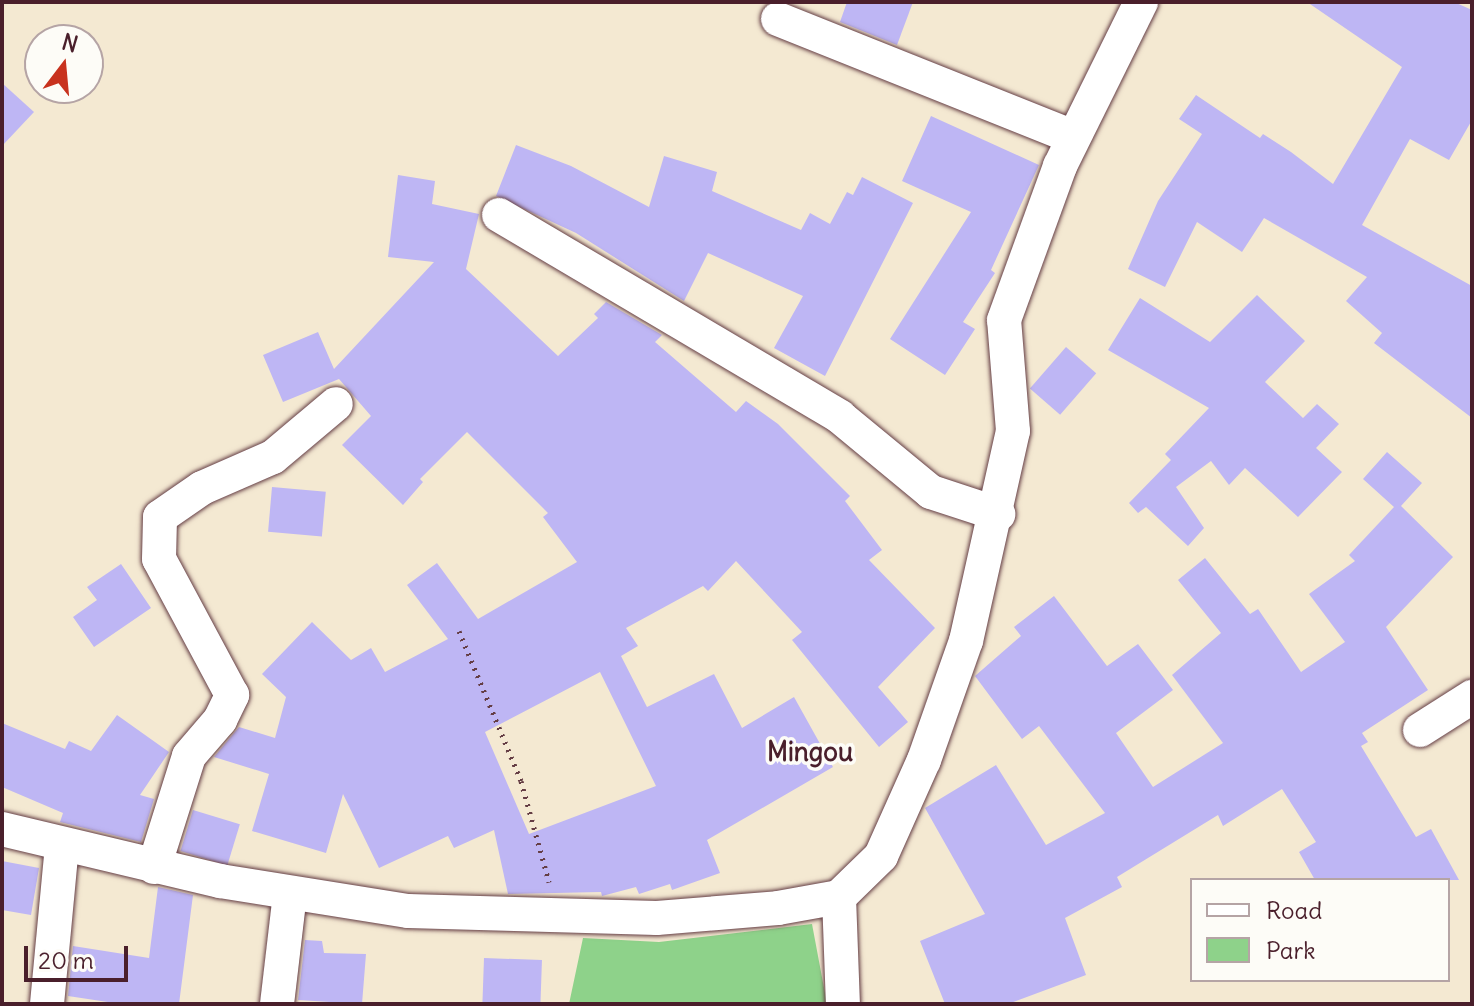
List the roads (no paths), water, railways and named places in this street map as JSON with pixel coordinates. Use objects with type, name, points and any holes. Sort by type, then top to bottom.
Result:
[{"type":"street","points":[[2,829],[154,867],[290,894],[408,911],[657,918],[778,908],[839,897],[881,856],[924,760],[966,641],[998,514],[1013,431],[1004,320],[1073,137],[1141,2]]},
{"type":"street","points":[[778,19],[1073,137]]},
{"type":"street","points":[[499,215],[840,417],[931,492],[998,514]]},
{"type":"street","points":[[154,867],[189,756],[220,720],[232,695],[159,559],[160,517],[202,488],[273,457],[336,404]]},
{"type":"street","points":[[1420,730],[1472,697]]},
{"type":"street","points":[[47,1004],[62,845]]},
{"type":"street","points":[[277,1004],[290,894]]},
{"type":"street","points":[[839,897],[843,1004]]},
{"type":"district","name":"Mingou","points":[[810,752]]}]
